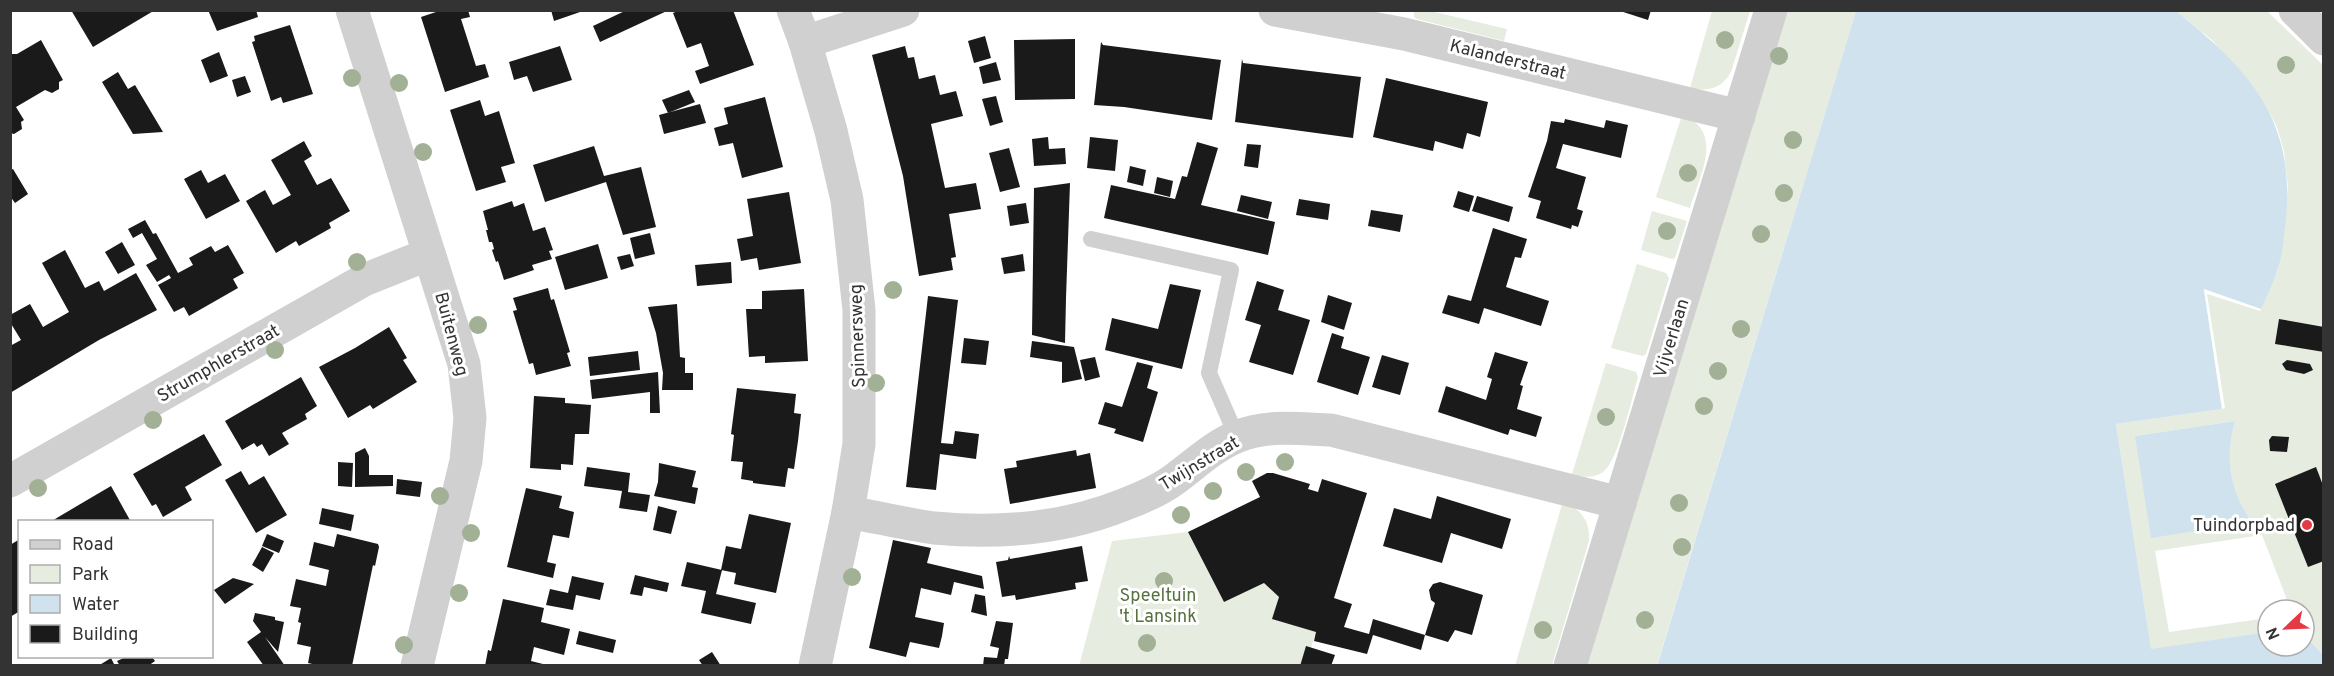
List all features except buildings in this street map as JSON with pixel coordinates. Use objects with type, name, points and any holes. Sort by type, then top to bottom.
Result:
[{"type":"street","name":"Buitenweg","points":[[351,10],[464,364],[470,418],[466,461],[417,666]]},
{"type":"street","name":"Spinnersweg","points":[[793,10],[805,42],[831,131],[847,200],[860,310],[859,444],[848,512],[815,666]]},
{"type":"street","points":[[805,42],[903,10]]},
{"type":"street","name":"Kalanderstraat","points":[[1275,10],[1404,34],[1739,116]]},
{"type":"street","name":"Vijverlaan","points":[[1570,666],[1772,10]]},
{"type":"street","points":[[2295,10],[2324,39]]},
{"type":"street","name":"Strumphlerstraat","points":[[10,481],[364,280],[429,254]]},
{"type":"street","name":"Twijnstraat","points":[[848,512],[932,527],[976,531],[1016,530],[1082,519],[1124,505],[1170,482],[1206,454],[1237,437],[1265,430],[1293,427],[1331,430],[1620,502]]},
{"type":"lane","points":[[1091,239],[1231,270],[1209,373],[1237,437]]},
{"type":"green space","points":[[1414,11],[1430,11],[1507,29],[1504,41],[1417,19],[1414,17]]},
{"type":"green space","points":[[1712,11],[1750,11],[1731,72],[1727,78],[1714,88],[1703,90],[1690,88]]},
{"type":"green space","points":[[1784,11],[1856,11],[1657,665],[1587,666]]},
{"type":"green space","points":[[2176,11],[2267,11],[2323,65],[2323,655],[2316,647],[2316,598],[2286,598],[2262,535],[2155,551],[2169,632],[2256,620],[2256,634],[2151,650],[2116,424],[2222,409],[2204,289],[2261,308],[2278,269],[2284,229],[2288,187],[2284,151],[2277,127],[2265,105],[2212,40]],"holes":[[[2235,421],[2230,448],[2234,486],[2251,521],[2135,436]]]},
{"type":"green space","points":[[1682,115],[1695,122],[1703,132],[1706,143],[1703,169],[1690,208],[1656,197]]},
{"type":"green space","points":[[1652,211],[1687,221],[1675,258],[1641,250]]},
{"type":"green space","points":[[1637,264],[1666,273],[1669,278],[1646,354],[1643,356],[1611,348]]},
{"type":"green space","points":[[1606,363],[1636,372],[1638,377],[1624,428],[1609,466],[1599,474],[1584,477],[1572,474]]},
{"type":"green space","points":[[1563,501],[1583,516],[1588,527],[1589,541],[1552,665],[1515,666]]},
{"type":"green space","name":"Speeltuin 't Lansink","points":[[1188,532],[1224,602],[1264,583],[1279,597],[1273,619],[1316,632],[1311,648],[1306,647],[1300,665],[1079,666],[1112,541]]},
{"type":"water","points":[[1856,11],[2176,11],[2202,32],[2245,75],[2274,124],[2283,151],[2287,182],[2286,217],[2281,258],[2261,309],[2204,290],[2222,409],[2116,424],[2151,649],[2256,634],[2256,658],[2316,658],[2316,647],[2323,655],[2323,665],[1657,666]]},
{"type":"water","points":[[2235,421],[2230,448],[2231,473],[2238,498],[2252,522],[2151,538],[2135,436]]},
{"type":"pier","points":[[2204,289],[2261,309],[2260,311],[2207,294],[2225,408],[2222,409]]},
{"type":"place","name":"Tuindorpbad","points":[[2307,525]]}]
